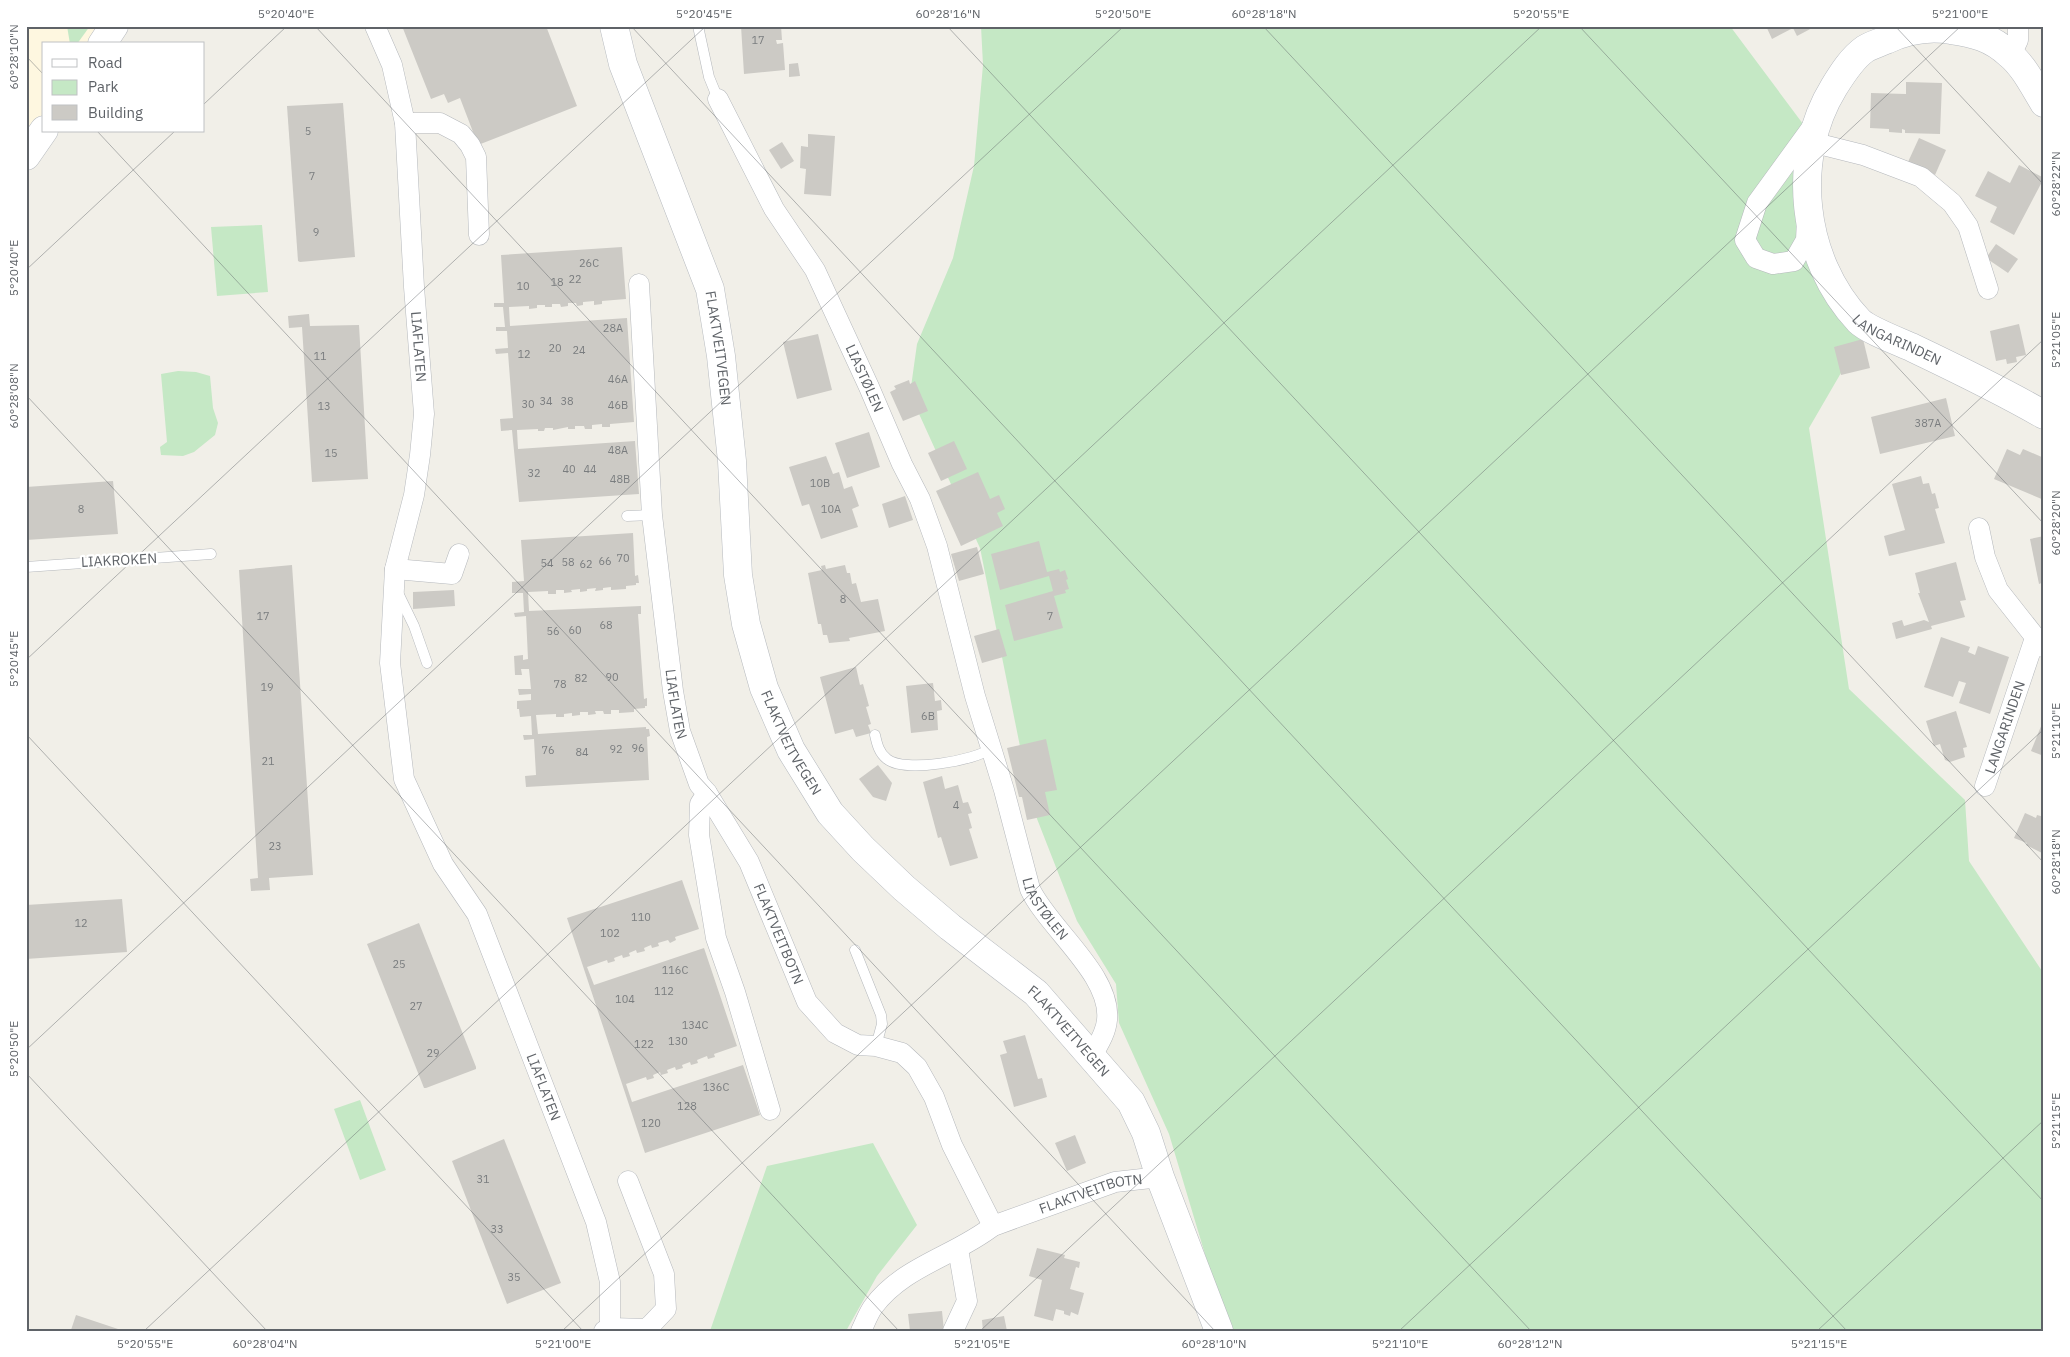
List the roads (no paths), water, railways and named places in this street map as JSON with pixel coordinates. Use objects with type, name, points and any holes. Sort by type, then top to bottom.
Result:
[{"type":"main road","points":[[103,42],[114,26]]},
{"type":"main road","name":"FLAKTVEITVEGEN","points":[[614,26],[622,64],[710,289],[721,356],[732,461],[738,575],[746,624],[764,688],[791,750],[830,813],[863,850],[950,927],[1036,993],[1131,1102],[1146,1133],[1160,1177],[1219,1331]]},
{"type":"main road","name":"LANGARINDEN","points":[[2044,103],[2011,55],[1991,40],[1969,33],[1936,27],[1904,32],[1865,49],[1844,71],[1824,102],[1815,130],[1806,180],[1808,212],[1819,253],[1834,288],[1860,322],[2005,392],[2044,415]]},
{"type":"main road","points":[[26,156],[43,132]]},
{"type":"street","name":"LIAFLATEN","points":[[375,26],[392,65],[405,123],[424,414],[414,495],[394,577],[390,663],[404,780],[443,864],[477,914],[596,1222],[610,1282],[608,1330],[647,1329],[666,1309],[664,1274],[628,1181]]},
{"type":"street","points":[[2011,55],[2018,40],[2018,26]]},
{"type":"street","name":"LIASTØLEN","points":[[718,99],[774,209],[815,270],[902,464],[920,499],[937,546],[976,696],[1030,889],[1036,902],[1090,969],[1108,1008],[1107,1021],[1102,1036],[1092,1056]]},
{"type":"street","points":[[405,123],[440,123],[462,134],[470,145],[476,157],[479,235]]},
{"type":"street","points":[[1815,130],[1863,155],[1921,176],[1952,203],[1968,226],[1988,289]]},
{"type":"street","name":"LANGARINDEN","points":[[1808,212],[1806,240],[1794,260],[1774,264],[1756,258],[1745,240],[1758,203],[1815,130]]},
{"type":"street","name":"LIAFLATEN","points":[[639,284],[652,515],[673,691],[680,731],[699,784],[707,793]]},
{"type":"street","name":"LANGARINDEN","points":[[1979,528],[1985,557],[1998,590],[2039,643],[1985,786]]},
{"type":"street","points":[[394,577],[452,574],[459,554]]},
{"type":"street","points":[[707,793],[700,804],[699,834],[716,938],[735,992],[770,1110]]},
{"type":"street","name":"FLAKTVEITBOTN","points":[[707,793],[749,862],[807,1002],[834,1033],[858,1045],[876,1046],[902,1053],[917,1067],[934,1097],[952,1145],[994,1226]]},
{"type":"street","name":"FLAKTVEITBOTN","points":[[861,1331],[872,1307],[898,1280],[978,1239],[994,1226],[1115,1182],[1160,1177]]},
{"type":"street","points":[[953,1331],[967,1301],[958,1248]]},
{"type":"lane","name":"LIASTØLEN","points":[[698,26],[709,77],[718,99]]},
{"type":"lane","points":[[627,516],[652,515]]},
{"type":"lane","name":"LIAKROKEN","points":[[26,567],[211,554]]},
{"type":"lane","points":[[394,577],[428,663]]},
{"type":"lane","points":[[875,735],[882,755],[890,761],[902,764],[926,765],[973,757],[986,753],[992,748]]},
{"type":"lane","points":[[855,950],[882,1015],[882,1024],[876,1046]]}]
